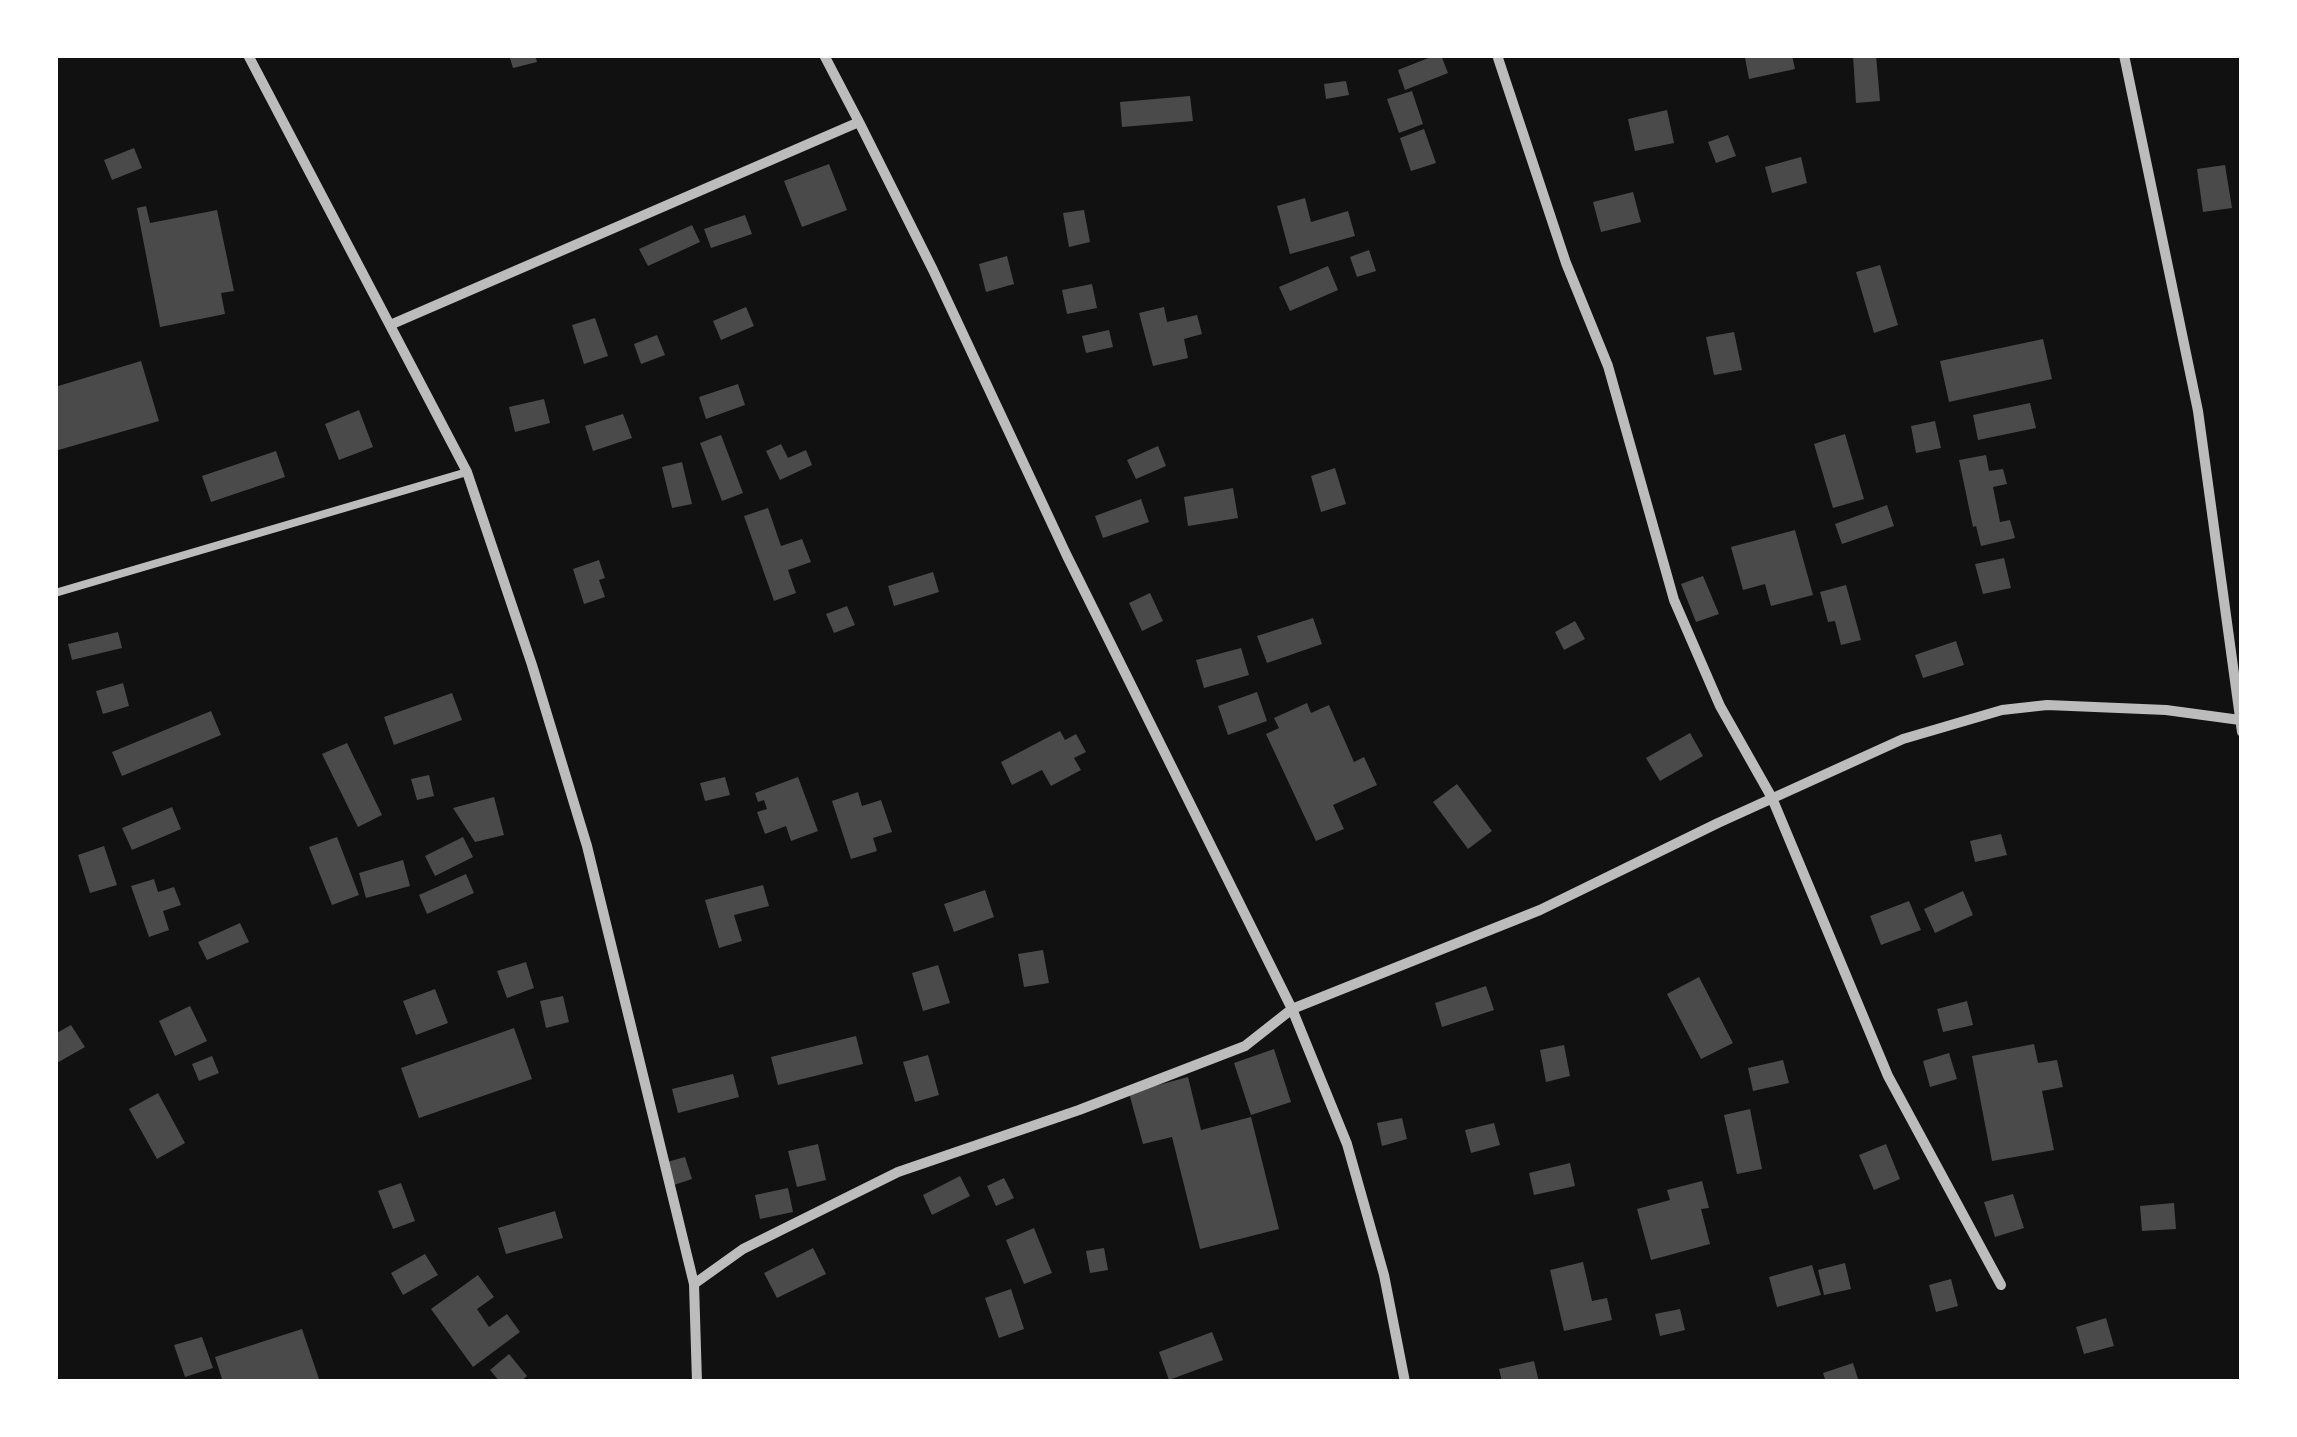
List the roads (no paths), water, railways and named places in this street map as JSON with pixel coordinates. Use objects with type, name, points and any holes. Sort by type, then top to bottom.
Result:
[{"type":"street","points":[[248,55],[467,472],[588,846],[694,1284],[697,1382]]},
{"type":"street","points":[[824,55],[933,270],[1066,556],[1292,1009],[1348,1144],[1384,1274],[1405,1382]]},
{"type":"street","points":[[1497,55],[1566,263],[1617,395],[1674,600],[1720,706],[1772,798],[1888,1076],[2001,1286]]},
{"type":"street","points":[[694,1284],[743,1250],[898,1172],[1079,1110],[1245,1046],[1292,1009],[1540,910],[1903,739],[2002,710],[2047,705],[2107,706],[2241,726],[2198,412],[2124,55]]},
{"type":"street","points":[[390,324],[858,122]]},
{"type":"lane","points":[[55,593],[467,472]]}]
